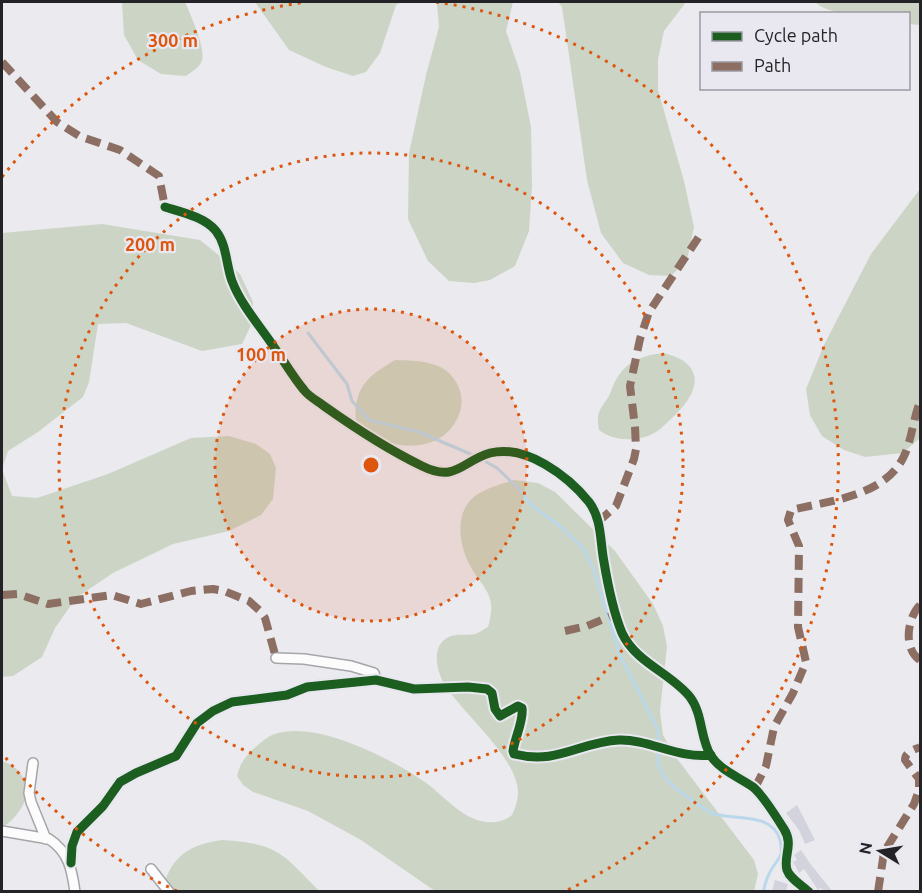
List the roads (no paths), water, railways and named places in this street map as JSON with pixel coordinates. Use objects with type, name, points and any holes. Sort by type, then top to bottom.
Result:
[{"type":"street","points":[[165,207],[205,222],[216,231],[223,245],[232,281],[241,300],[305,393],[409,459],[433,471],[444,473],[455,471],[488,454],[505,453],[541,461],[572,484],[591,506],[598,522],[604,567],[622,633],[635,651],[671,679],[692,700],[698,710],[711,755],[723,768],[755,788],[786,834],[789,847],[788,872],[810,891]]},
{"type":"street","points":[[276,657],[351,666],[374,673],[376,680]]},
{"type":"street","points":[[75,891],[71,862],[72,846],[77,832],[103,806],[120,782],[176,756],[197,723],[213,711],[232,702],[287,695],[307,687],[376,680],[414,689],[468,687],[487,689],[492,693],[495,709],[500,716],[518,706],[522,708],[523,713],[516,732],[514,754],[535,758],[556,756],[622,740],[692,756],[711,755]]},
{"type":"street","points":[[33,763],[29,793],[46,838]]},
{"type":"street","points":[[2,831],[46,838],[54,842],[71,862]]},
{"type":"street","points":[[151,869],[169,891]]},
{"type":"waterway","points":[[308,333],[347,384],[352,401],[369,420],[419,432],[475,456]]},
{"type":"waterway","points":[[481,459],[497,468],[517,487],[531,505],[561,527],[584,549],[594,571],[620,655],[657,728],[659,766],[666,779],[711,813],[760,821],[776,831],[781,854],[768,876],[763,892]]}]
